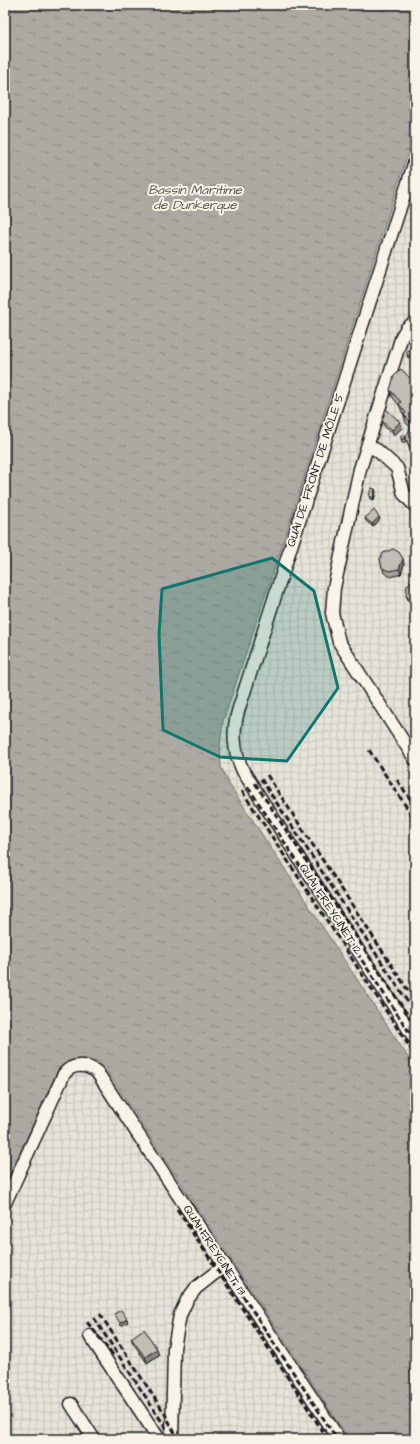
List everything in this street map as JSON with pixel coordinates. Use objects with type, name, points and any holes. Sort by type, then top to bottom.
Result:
[{"type":"street","name":"QUAI DE FRONT DE MÔLE 5","points":[[248,779],[235,751],[235,723],[415,161]]},
{"type":"street","points":[[415,322],[407,328],[402,336],[358,476],[332,594],[334,625],[344,652],[415,759]]},
{"type":"street","points":[[368,445],[378,451],[397,468],[404,494],[415,506]]},
{"type":"street","name":"QUAI FREYCINET 12","points":[[248,779],[415,1039]]},
{"type":"street","name":"QUAI FREYCINET 13","points":[[5,1203],[64,1074],[73,1067],[85,1066],[93,1069],[99,1075],[339,1439]]},
{"type":"street","points":[[172,1439],[174,1348],[180,1315],[187,1300],[196,1288],[225,1265]]},
{"type":"street","points":[[90,1336],[159,1439]]},
{"type":"street","points":[[71,1404],[94,1439]]},
{"type":"highlighted area","points":[[272,558],[314,591],[338,688],[287,761],[220,757],[163,730],[159,634],[162,589]]},
{"type":"shaded area","points":[[415,146],[415,1068],[229,784],[221,767],[220,745],[223,721],[285,537],[406,159]]},
{"type":"shaded area","points":[[82,1060],[95,1063],[109,1074],[349,1439],[5,1439],[5,1185],[55,1075],[64,1065]]},
{"type":"water","name":"Bassin Maritime de Dunkerque","points":[[5,5],[415,5],[415,146],[406,159],[285,537],[223,721],[220,745],[221,767],[229,784],[415,1068],[415,1439],[349,1439],[109,1074],[97,1065],[91,1062],[77,1061],[64,1065],[58,1070],[5,1185]]},
{"type":"building","points":[[411,350],[413,354],[410,356],[407,355],[407,351]]},
{"type":"building","points":[[401,369],[415,383],[415,416],[410,421],[404,415],[406,413],[399,404],[401,402],[390,390],[394,376]]},
{"type":"building","points":[[386,409],[400,422],[392,430],[382,421]]},
{"type":"building","points":[[415,425],[415,450],[413,450],[408,444],[406,438],[410,428]]},
{"type":"building","points":[[401,435],[406,435],[405,439],[401,439]]},
{"type":"building","points":[[371,488],[375,489],[373,498],[369,496]]},
{"type":"building","points":[[374,510],[379,517],[372,524],[365,518]]},
{"type":"building","points":[[393,549],[399,552],[403,559],[399,569],[389,571],[382,568],[380,559],[383,553]]},
{"type":"building","points":[[415,580],[415,601],[410,601],[406,595],[407,585]]},
{"type":"building","points":[[121,1310],[127,1319],[120,1323],[114,1314]]},
{"type":"building","points":[[144,1329],[157,1349],[145,1357],[131,1338]]},
{"type":"railway","points":[[369,750],[415,820]]},
{"type":"railway","points":[[267,775],[415,1001]]},
{"type":"railway","points":[[261,779],[415,1013]]},
{"type":"railway","points":[[397,780],[415,806]]},
{"type":"railway","points":[[255,783],[415,1026]]},
{"type":"railway","points":[[248,787],[415,1041]]},
{"type":"railway","points":[[242,791],[415,1055]]},
{"type":"railway","points":[[183,1205],[337,1439]]},
{"type":"railway","points":[[177,1209],[328,1439]]},
{"type":"railway","points":[[100,1314],[165,1414],[178,1439]]},
{"type":"railway","points":[[94,1318],[168,1431]]},
{"type":"railway","points":[[87,1322],[114,1356]]}]
